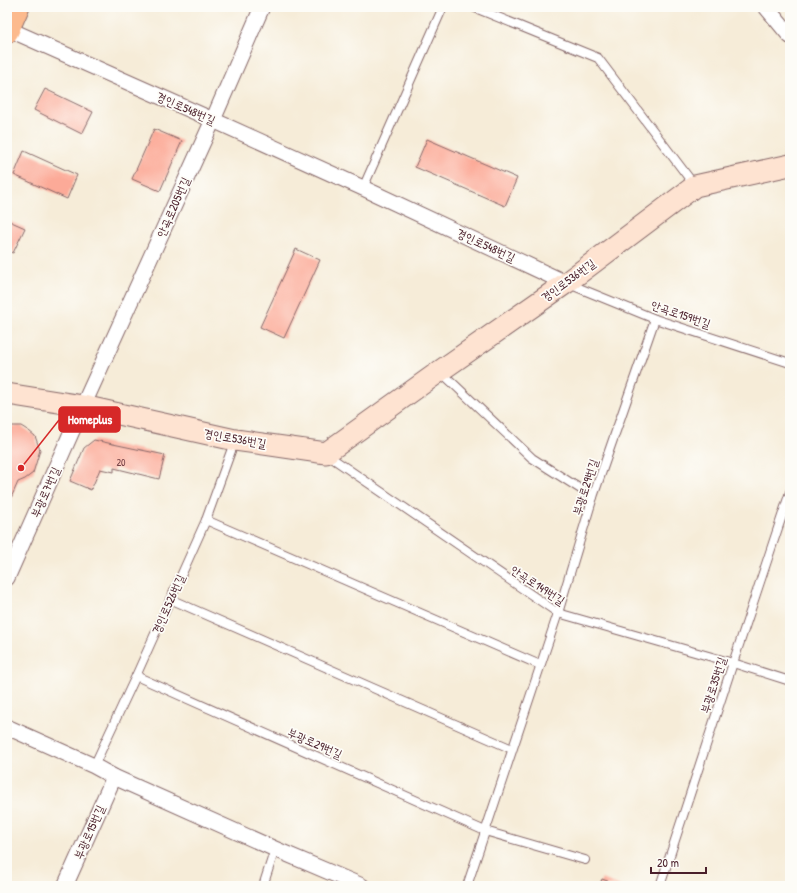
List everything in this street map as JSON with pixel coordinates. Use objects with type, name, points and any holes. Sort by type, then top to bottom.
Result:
[{"type":"main road","points":[[8,30],[18,7]]},
{"type":"street","name":"안곡로205번길","points":[[83,406],[213,120],[262,7]]},
{"type":"street","points":[[766,7],[790,36]]},
{"type":"street","name":"경인로548번길","points":[[8,30],[213,120],[566,282]]},
{"type":"street","name":"경인로536번길","points":[[7,394],[83,406],[235,440],[326,453],[566,282],[695,186],[790,165]]},
{"type":"street","name":"부광로7번길","points":[[7,578],[83,406]]},
{"type":"street","points":[[7,727],[94,766],[114,777],[362,886]]},
{"type":"street","name":"부광로15번길","points":[[65,886],[114,777]]},
{"type":"lane","points":[[363,188],[443,7]]},
{"type":"lane","points":[[473,7],[598,58],[695,186]]},
{"type":"lane","name":"안곡로159번길","points":[[566,282],[655,319],[790,363]]},
{"type":"lane","name":"부광로29번길","points":[[467,886],[558,614],[593,497],[655,319]]},
{"type":"lane","points":[[440,371],[532,458],[593,497]]},
{"type":"lane","name":"경인로526번길","points":[[94,766],[206,520],[235,440]]},
{"type":"lane","name":"안곡로149번길","points":[[326,453],[558,614],[733,663],[790,681]]},
{"type":"lane","name":"부광로35번길","points":[[660,886],[790,492]]},
{"type":"lane","points":[[206,520],[540,665]]},
{"type":"lane","points":[[170,599],[512,749]]},
{"type":"lane","name":"부광로29번길","points":[[136,676],[485,831]]},
{"type":"lane","points":[[485,831],[585,860]]},
{"type":"lane","points":[[263,886],[275,849]]},
{"type":"building","points":[[45,89],[93,112],[82,134],[34,110]]},
{"type":"building","points":[[154,129],[182,141],[160,191],[132,179]]},
{"type":"building","points":[[427,139],[517,178],[505,206],[415,167]]},
{"type":"building","points":[[24,151],[77,175],[67,199],[14,175]]},
{"type":"building","points":[[7,220],[25,228],[13,253],[7,251]]},
{"type":"building","points":[[296,249],[320,260],[284,338],[260,327]]},
{"type":"building","points":[[7,426],[21,426],[29,431],[35,436],[40,450],[33,473],[18,482],[7,507]]},
{"type":"building","points":[[94,440],[165,455],[159,479],[114,468],[114,472],[100,469],[91,490],[70,481],[84,448]]},
{"type":"building","points":[[602,879],[621,886],[599,886]]},
{"type":"place","name":"Homeplus","points":[[21,468]]}]
